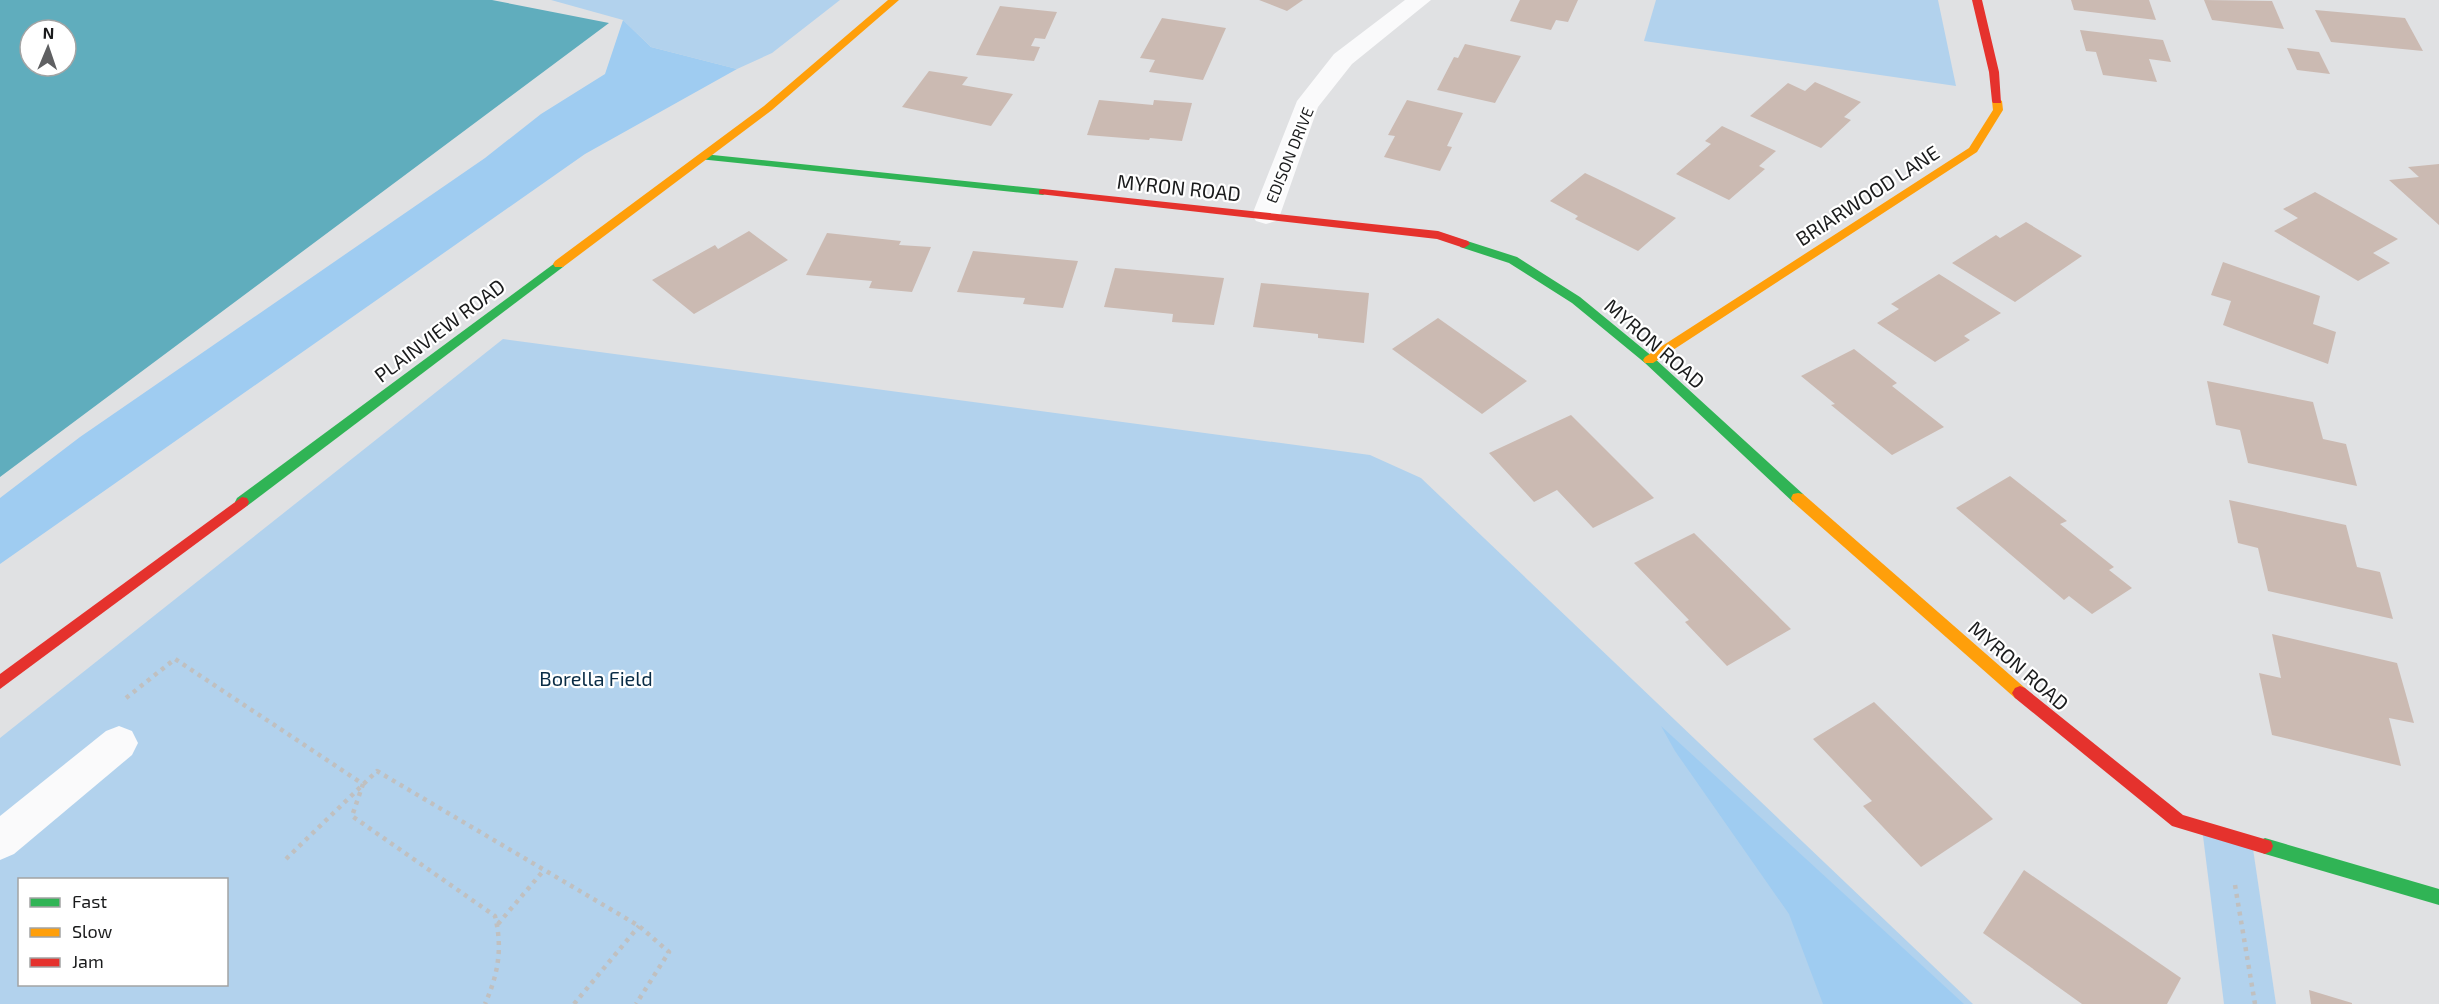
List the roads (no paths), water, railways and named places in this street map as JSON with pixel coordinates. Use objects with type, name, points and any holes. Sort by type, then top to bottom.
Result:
[{"type":"street","name":"PLAINVIEW ROAD","points":[[0,684],[768,108],[894,0]]},
{"type":"street","name":"EDISON DRIVE","points":[[1266,215],[1306,106],[1343,59],[1420,0]]},
{"type":"street","name":"BRIARWOOD LANE","points":[[1649,360],[1973,150],[1990,127],[1998,110],[1994,72],[1977,0]]},
{"type":"street","name":"MYRON ROAD","points":[[703,157],[1266,215],[1438,236],[1513,260],[1576,300],[1649,360],[1758,463],[2047,716],[2178,821],[2439,897]]},
{"type":"street","points":[[0,841],[119,743]]},
{"type":"park label","name":"Borella Field","points":[[596,678]]}]
